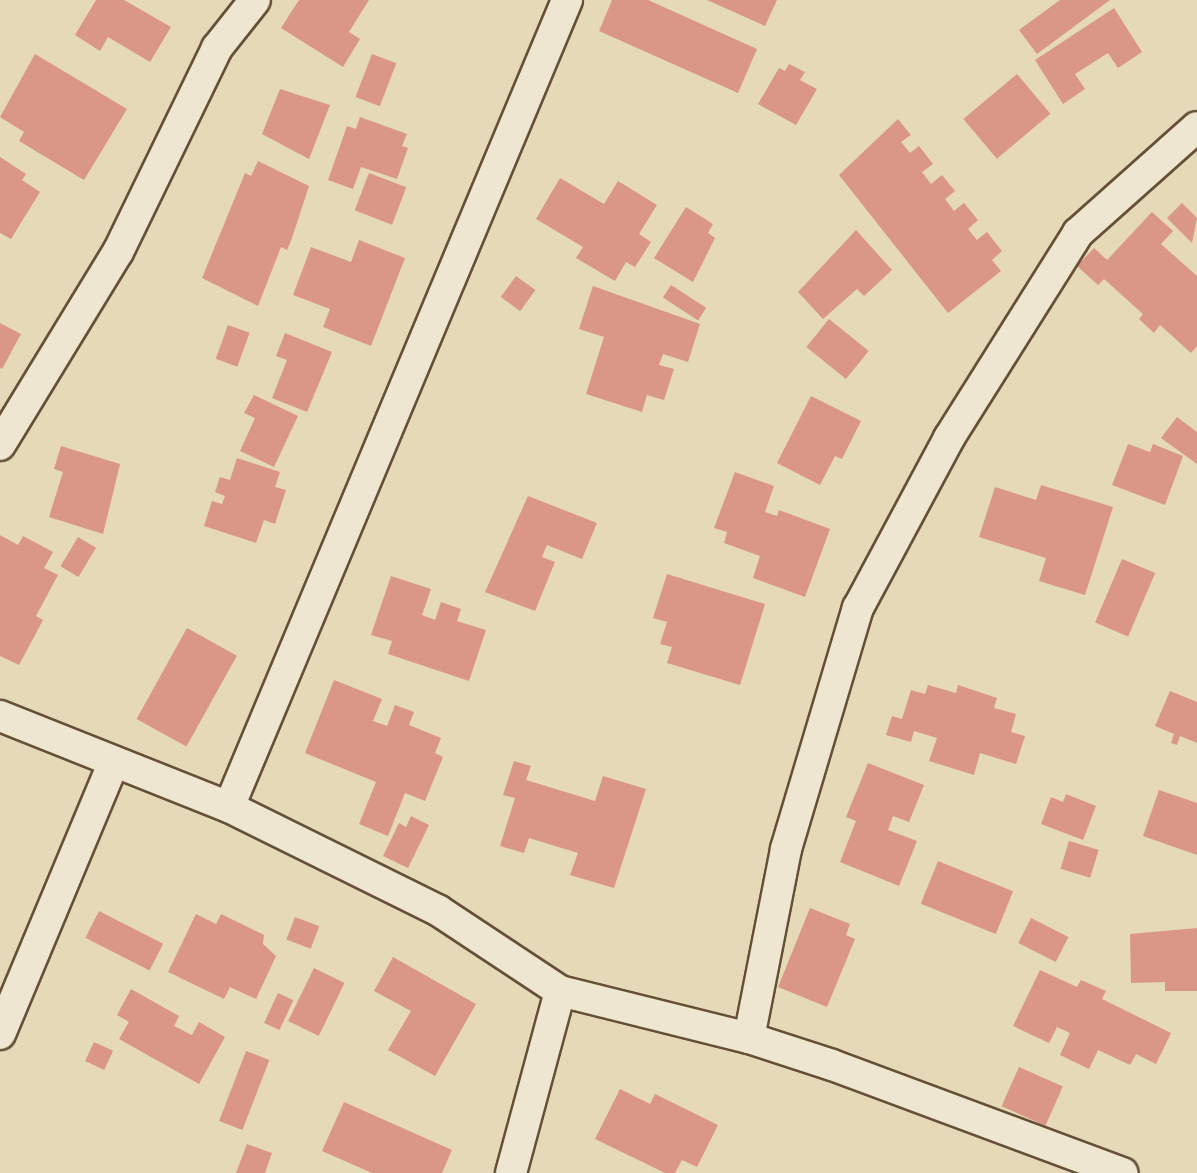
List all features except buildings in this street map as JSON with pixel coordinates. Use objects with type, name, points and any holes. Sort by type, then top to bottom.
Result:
[{"type":"street","points":[[0,445],[118,252],[217,48],[255,0]]},
{"type":"street","points":[[229,807],[567,0]]},
{"type":"street","points":[[749,1038],[786,849],[858,608],[949,438],[1078,233],[1197,127]]},
{"type":"street","points":[[0,716],[229,807],[439,911],[560,991],[749,1038],[1075,1165],[1123,1173]]},
{"type":"street","points":[[0,1034],[114,762]]},
{"type":"street","points":[[511,1173],[560,991]]}]
